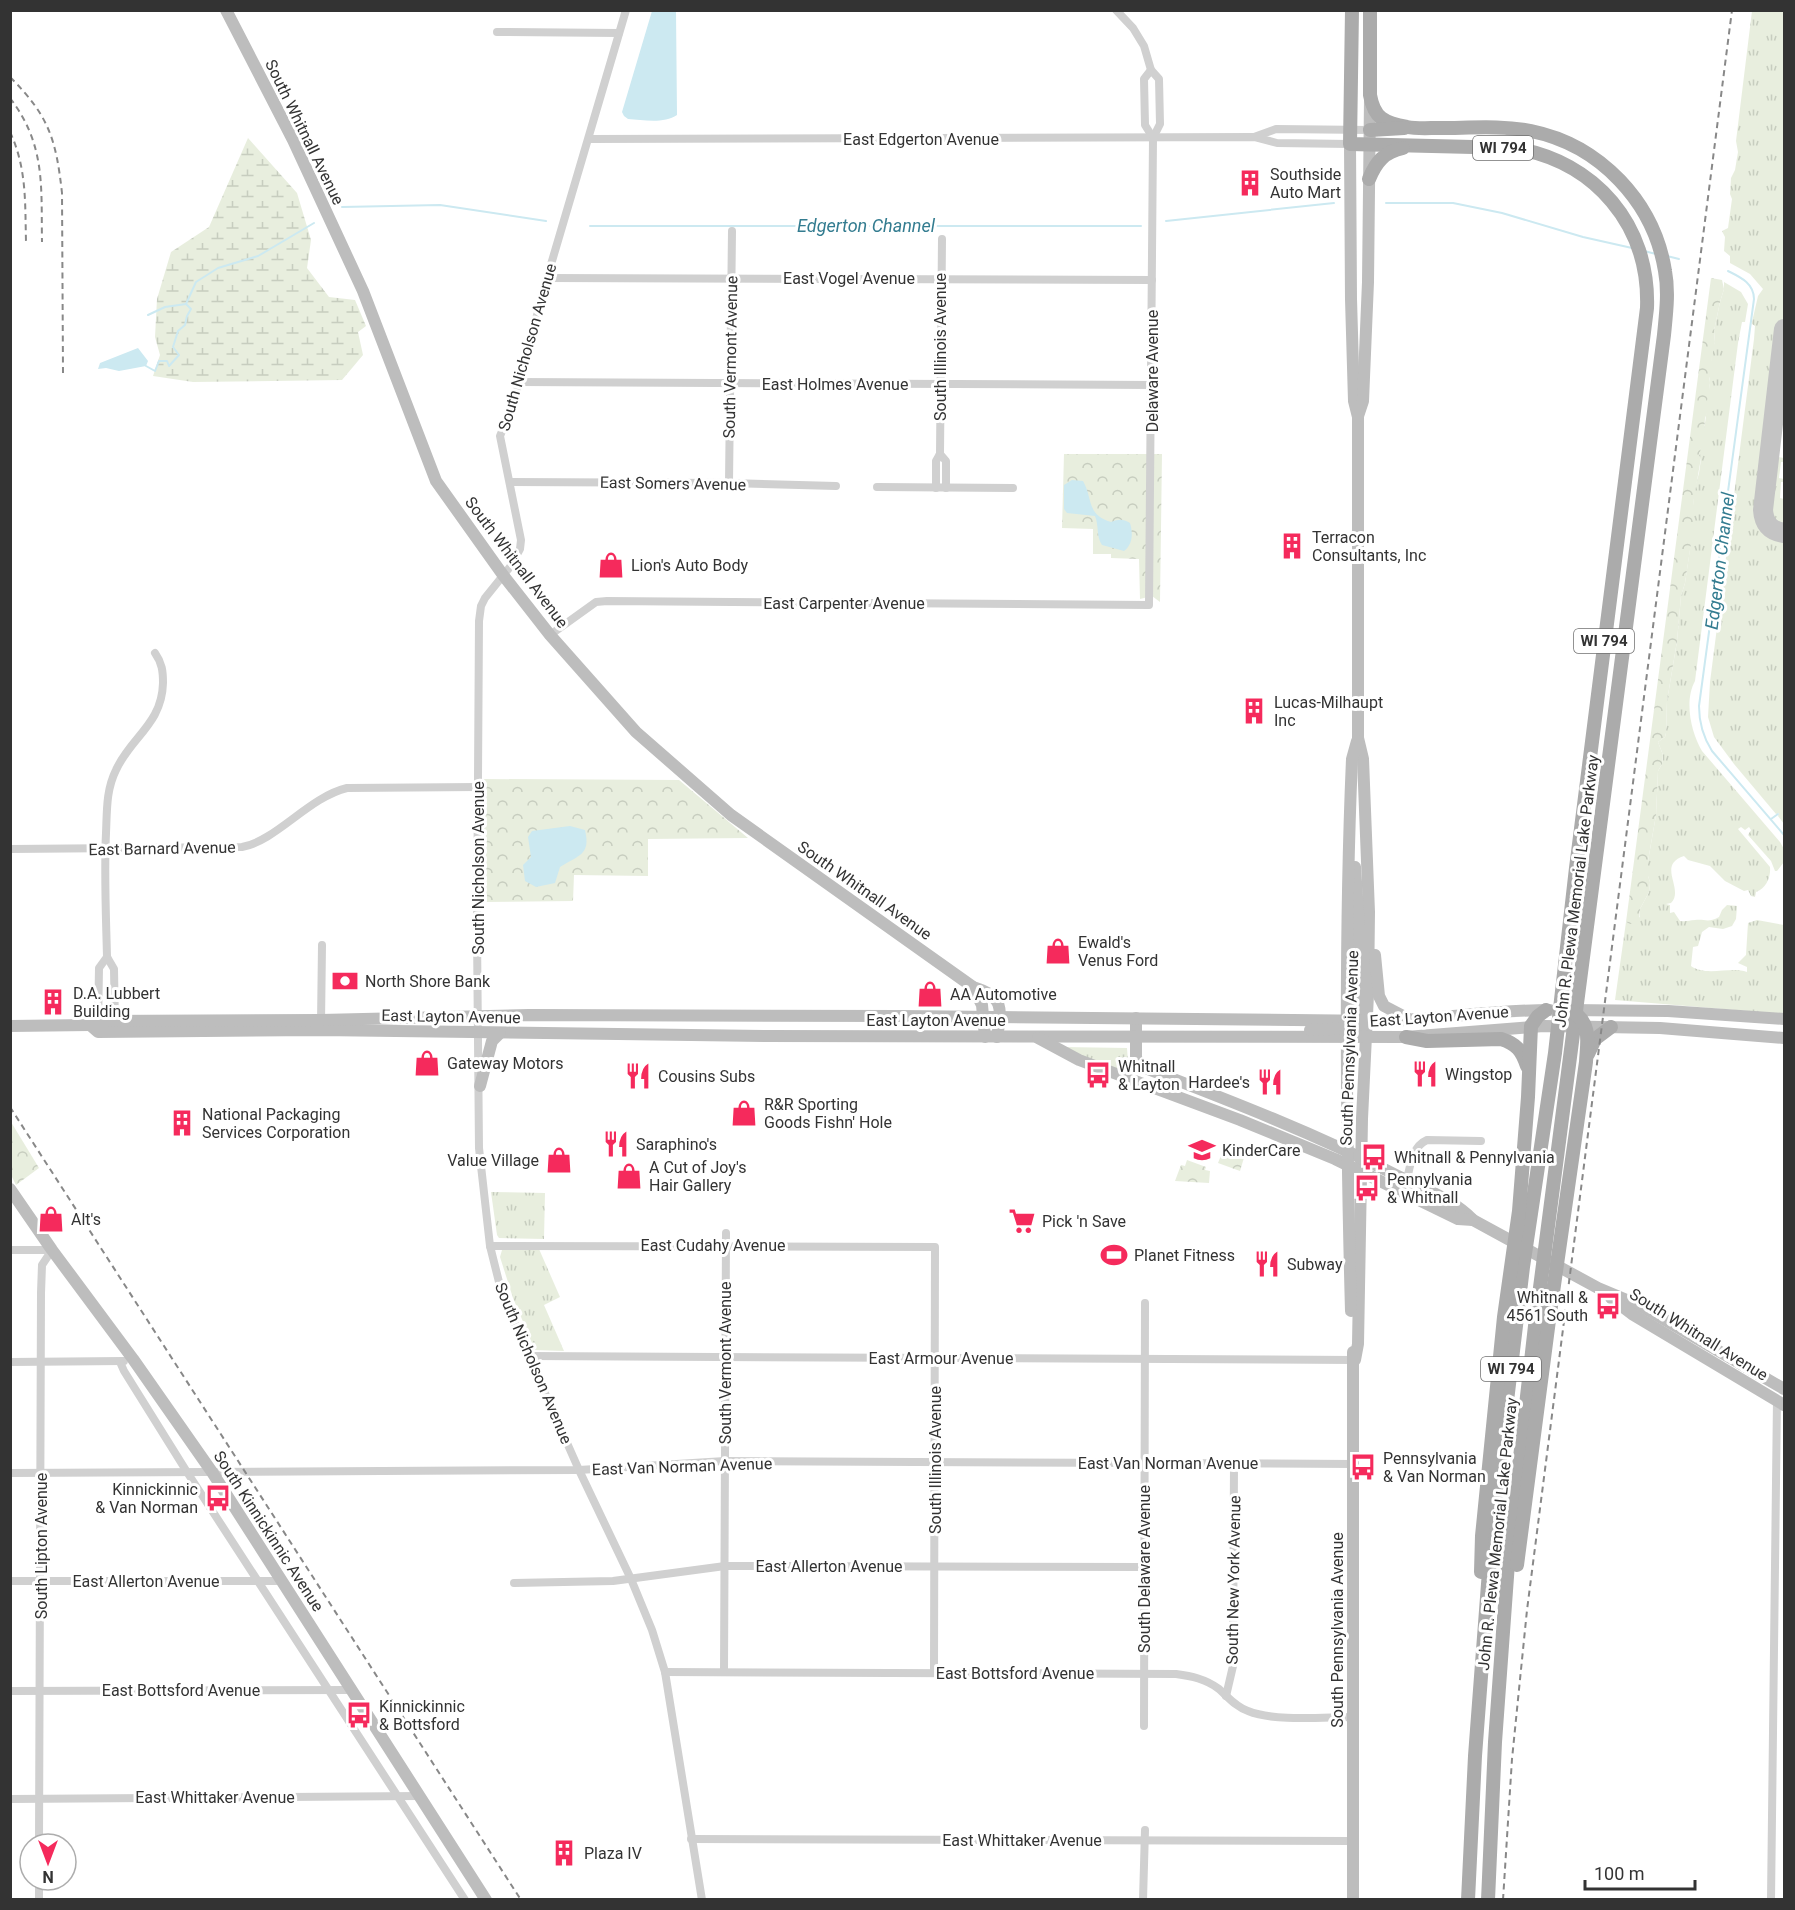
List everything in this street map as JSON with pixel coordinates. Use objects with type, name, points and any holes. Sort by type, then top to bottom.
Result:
[{"type":"main road","name":"South Whitnall Avenue","points":[[226,10],[293,140],[363,291],[436,481],[503,575],[550,635],[638,733],[731,815],[973,987],[984,990],[998,1000],[1001,1017]]},
{"type":"main road","name":"South Pennsylvania Avenue","points":[[1352,10],[1351,287],[1354,401],[1358,417],[1358,738],[1363,759],[1369,912],[1356,1029],[1348,1151],[1352,1343],[1355,1360]]},
{"type":"main road","name":"South Pennsylvania Avenue","points":[[1358,417],[1363,401],[1368,288],[1370,10]]},
{"type":"main road","name":"John R. Plewa Memorial Lake Parkway","points":[[1370,94],[1372,107],[1378,116],[1409,128],[1498,128],[1531,131],[1564,141],[1589,155],[1609,169],[1629,190],[1646,214],[1663,258],[1666,273],[1667,309],[1535,1326],[1508,1563],[1495,1742],[1488,1899]]},
{"type":"main road","points":[[1370,137],[1409,128]]},
{"type":"main road","name":"John R. Plewa Memorial Lake Parkway","points":[[1351,137],[1370,137],[1415,145],[1514,148],[1560,161],[1588,177],[1600,187],[1617,208],[1627,224],[1640,255],[1647,287],[1557,1041],[1516,1324],[1494,1518],[1474,1756],[1468,1899]]},
{"type":"main road","points":[[1370,179],[1375,165],[1382,157],[1393,150],[1415,145]]},
{"type":"main road","points":[[1351,287],[1368,288]]},
{"type":"main road","name":"South Pennsylvania Avenue","points":[[1353,1899],[1355,1360],[1358,1344],[1362,1119],[1356,1029],[1350,816],[1352,759],[1358,738]]},
{"type":"main road","points":[[1369,912],[1379,996],[1384,1006],[1414,1020]]},
{"type":"main road","points":[[973,987],[982,1005],[991,1037]]},
{"type":"main road","points":[[1474,1756],[1482,1536],[1504,1317],[1519,1211],[1529,1074],[1538,1017],[1542,1010]]},
{"type":"main road","points":[[1356,1029],[1463,1023],[1542,1010]]},
{"type":"main road","points":[[1495,1742],[1549,1320],[1590,1034],[1580,1016],[1569,1010]]},
{"type":"main road","name":"East Layton Avenue","points":[[321,1025],[478,1033],[1254,1037],[1356,1029],[1414,1020],[1502,1011],[1633,1010],[1785,1019]]},
{"type":"main road","name":"East Layton Avenue","points":[[10,1026],[321,1025],[477,1016],[1001,1017],[1136,1018],[1356,1029],[1406,1037],[1538,1026],[1590,1034]]},
{"type":"main road","points":[[991,1037],[1001,1017]]},
{"type":"main road","name":"South Whitnall Avenue","points":[[1136,1018],[1134,1037],[1136,1059],[1145,1068],[1348,1151],[1406,1186]]},
{"type":"main road","points":[[1590,1034],[1611,1027],[1693,1030],[1785,1038]]},
{"type":"main road","points":[[480,1086],[492,1041],[500,1033]]},
{"type":"main road","name":"South Whitnall Avenue","points":[[1037,1037],[1079,1060],[1250,1123],[1361,1172],[1446,1199],[1473,1220],[1598,1288],[1641,1306],[1783,1388]]},
{"type":"main road","points":[[1406,1037],[1427,1041],[1501,1039],[1512,1042],[1520,1048],[1529,1074]]},
{"type":"main road","name":"South Kinnickinnic Avenue","points":[[10,1189],[127,1360],[212,1472],[486,1899]]},
{"type":"main road","name":"South Whitnall Avenue","points":[[1598,1288],[1632,1314],[1781,1403]]},
{"type":"street","name":"South Nicholson Avenue","points":[[626,10],[547,278],[519,382],[500,436],[510,482],[520,549],[517,557],[485,598],[479,613],[477,1016],[480,1086],[479,1148],[490,1246],[500,1286],[528,1356],[631,1579],[652,1630],[665,1672],[702,1899]]},
{"type":"street","points":[[1116,10],[1128,22],[1144,46],[1151,70],[1159,79],[1160,124],[1153,138]]},
{"type":"street","points":[[498,32],[619,33]]},
{"type":"street","points":[[1151,70],[1144,79],[1145,125],[1153,138]]},
{"type":"street","name":"East Edgerton Avenue","points":[[1254,137],[1276,129],[1351,137]]},
{"type":"street","name":"East Edgerton Avenue","points":[[589,139],[1254,137],[1277,143],[1351,137]]},
{"type":"street","name":"Delaware Avenue","points":[[1149,604],[1153,138]]},
{"type":"street","name":"South Vermont Avenue","points":[[729,483],[732,231]]},
{"type":"street","name":"South Illinois Avenue","points":[[936,488],[936,461],[940,454],[942,239]]},
{"type":"street","name":"East Vogel Avenue","points":[[547,278],[1152,280]]},
{"type":"street","name":"East Holmes Avenue","points":[[519,382],[1152,385]]},
{"type":"street","name":"South Illinois Avenue","points":[[940,454],[946,461],[946,488]]},
{"type":"street","name":"East Somers Avenue","points":[[510,482],[836,486]]},
{"type":"street","points":[[877,487],[1013,488]]},
{"type":"street","name":"East Carpenter Avenue","points":[[550,635],[596,602],[607,601],[1149,604]]},
{"type":"street","points":[[95,1026],[99,968],[106,957],[105,849],[108,796],[116,768],[146,730],[159,709],[163,674],[161,662],[155,653]]},
{"type":"street","name":"East Barnard Avenue","points":[[10,849],[249,846],[339,790],[347,788],[478,787]]},
{"type":"street","points":[[321,1025],[322,945]]},
{"type":"street","points":[[106,957],[114,969],[115,1027]]},
{"type":"street","points":[[1406,1186],[1416,1148],[1421,1143],[1427,1140],[1481,1141]]},
{"type":"street","name":"South Vermont Avenue","points":[[724,1672],[726,1233]]},
{"type":"street","name":"East Cudahy Avenue","points":[[490,1246],[935,1247]]},
{"type":"street","name":"South Illinois Avenue","points":[[934,1673],[935,1247]]},
{"type":"street","points":[[10,1250],[52,1250]]},
{"type":"street","name":"South Lipton Avenue","points":[[39,1832],[42,1265],[52,1250]]},
{"type":"street","name":"South Delaware Avenue","points":[[1144,1726],[1145,1303]]},
{"type":"street","name":"East Armour Avenue","points":[[528,1356],[1355,1360]]},
{"type":"street","points":[[10,1362],[127,1360]]},
{"type":"street","name":"South Kinnickinnic Avenue","points":[[127,1360],[124,1371],[187,1472],[465,1899]]},
{"type":"street","points":[[1771,1899],[1783,1388]]},
{"type":"street","name":"East Van Norman Avenue","points":[[10,1473],[579,1470],[725,1461],[1354,1464]]},
{"type":"street","name":"South New York Avenue","points":[[1227,1696],[1233,1666],[1234,1463]]},
{"type":"street","name":"East Allerton Avenue","points":[[514,1583],[590,1583],[724,1566],[1144,1567]]},
{"type":"street","name":"East Allerton Avenue","points":[[10,1581],[281,1581]]},
{"type":"street","name":"East Bottsford Avenue","points":[[665,1672],[1176,1674],[1193,1676],[1216,1687],[1235,1705],[1266,1716],[1353,1717]]},
{"type":"street","name":"East Bottsford Avenue","points":[[10,1690],[352,1690]]},
{"type":"street","name":"East Whittaker Avenue","points":[[10,1799],[420,1796]]},
{"type":"street","points":[[1143,1899],[1145,1830]]},
{"type":"street","name":"East Whittaker Avenue","points":[[691,1839],[1353,1842]]},
{"type":"green space","points":[[1752,11],[1784,11],[1784,324],[1779,323],[1757,511],[1763,527],[1784,543],[1784,824],[1778,816],[1779,813],[1776,814],[1714,737],[1708,717],[1710,682],[1754,339],[1755,326],[1752,322],[1758,296],[1763,289],[1750,274],[1730,263],[1730,256],[1724,251],[1725,237],[1722,231],[1728,228],[1732,199],[1731,178],[1738,152],[1736,141]]},
{"type":"green space","points":[[248,138],[297,193],[311,240],[307,268],[329,297],[355,300],[366,326],[358,332],[363,355],[342,380],[193,382],[153,376],[160,355],[155,337],[157,299],[171,252],[209,227]]},
{"type":"green space","points":[[1711,278],[1722,280],[1724,289],[1714,331],[1715,342],[1711,362],[1713,370],[1709,379],[1708,411],[1705,418],[1693,504],[1693,530],[1681,596],[1677,641],[1667,701],[1666,733],[1665,737],[1658,742],[1663,755],[1658,771],[1656,815],[1648,861],[1649,892],[1640,909],[1639,922],[1630,924],[1626,922]]},
{"type":"green space","points":[[1724,282],[1741,292],[1748,304],[1738,343],[1695,681],[1689,707],[1692,726],[1702,751],[1780,842],[1784,849],[1784,862],[1775,871],[1771,861],[1748,835],[1751,830],[1749,827],[1745,830],[1741,827],[1738,829],[1770,867],[1767,882],[1756,892],[1755,897],[1751,896],[1748,890],[1744,891],[1725,881],[1710,866],[1688,860],[1684,856],[1672,865],[1675,891],[1671,903],[1666,904],[1670,905],[1670,913],[1674,912],[1680,921],[1712,920],[1719,917],[1727,905],[1737,906],[1736,919],[1732,926],[1723,929],[1709,927],[1702,932],[1698,946],[1693,947],[1691,966],[1704,971],[1741,970],[1747,972],[1747,967],[1738,963],[1746,955],[1748,923],[1757,920],[1784,925],[1784,1014],[1615,1000],[1626,922],[1640,917],[1640,909],[1649,892],[1648,861],[1656,815],[1658,771],[1663,755],[1658,742],[1665,737],[1666,733],[1667,701],[1677,641],[1681,596],[1690,549],[1694,491],[1699,473],[1701,459],[1699,456],[1710,388],[1714,331]]},
{"type":"green space","points":[[1064,454],[1162,454],[1160,602],[1152,596],[1140,599],[1139,559],[1111,558],[1111,554],[1093,554],[1093,529],[1062,528]]},
{"type":"green space","points":[[1778,457],[1784,458],[1784,462],[1781,462],[1779,478],[1784,479],[1784,482],[1781,482],[1780,498],[1784,499],[1784,525],[1776,521],[1769,507],[1774,460]]},
{"type":"green space","points":[[484,779],[679,780],[748,838],[648,839],[648,876],[574,875],[573,901],[484,902]]},
{"type":"green space","points":[[1063,1047],[1127,1048],[1132,1073],[1096,1063]]},
{"type":"green space","points":[[11,1122],[39,1168],[16,1185],[11,1175]]},
{"type":"green space","points":[[1226,1143],[1246,1151],[1240,1171],[1218,1163]]},
{"type":"green space","points":[[1187,1160],[1206,1167],[1205,1170],[1210,1171],[1209,1183],[1175,1181],[1181,1165],[1185,1166]]},
{"type":"green space","points":[[491,1192],[545,1193],[544,1239],[499,1238]]},
{"type":"green space","points":[[539,1249],[560,1297],[544,1305],[564,1351],[535,1350],[513,1298],[500,1257],[502,1250]]},
{"type":"water","points":[[652,11],[676,11],[677,115],[666,120],[628,119],[622,112]]},
{"type":"water","points":[[138,348],[148,361],[146,366],[119,371],[98,369],[100,363]]},
{"type":"water","points":[[1072,480],[1083,481],[1097,515],[1111,522],[1121,520],[1130,523],[1132,538],[1124,551],[1102,545],[1095,516],[1067,513],[1064,509],[1064,485]]},
{"type":"water","points":[[570,826],[585,830],[585,850],[578,857],[560,867],[555,883],[536,887],[525,881],[523,865],[531,857],[528,837],[532,831]]},
{"type":"waterway","name":"Edgerton Channel","points":[[1166,221],[1334,203]]},
{"type":"waterway","name":"Edgerton Channel","points":[[1386,203],[1453,203],[1502,213],[1583,237],[1632,248]]},
{"type":"waterway","name":"Edgerton Channel","points":[[342,207],[440,205],[546,221]]},
{"type":"waterway","name":"Edgerton Channel","points":[[146,366],[155,371],[159,361],[167,361],[169,366],[179,355],[173,347],[178,331],[185,325],[191,309],[186,304],[196,282],[218,268],[258,256],[314,223]]},
{"type":"waterway","name":"Edgerton Channel","points":[[590,226],[1141,226]]},
{"type":"waterway","name":"Edgerton Channel","points":[[1644,251],[1656,254]]},
{"type":"waterway","name":"Edgerton Channel","points":[[1667,256],[1679,259]]},
{"type":"waterway","name":"Edgerton Channel","points":[[1728,271],[1742,278],[1749,285],[1754,299],[1699,706],[1700,718],[1704,735],[1712,751],[1784,835]]},
{"type":"waterway","points":[[148,315],[165,307],[186,304]]},
{"type":"waterway","points":[[1771,819],[1778,814]]},
{"type":"taxiway","points":[[1784,329],[1763,510],[1769,526],[1775,531],[1784,533]]},
{"type":"railway","points":[[1503,1900],[1512,1759],[1527,1610],[1732,10]]},
{"type":"railway","points":[[10,77],[34,104],[42,117],[57,158],[62,193],[63,373]]},
{"type":"railway","points":[[10,98],[22,115],[36,150],[41,185],[42,242]]},
{"type":"railway","points":[[10,132],[20,159],[25,200],[26,242]]},
{"type":"railway","points":[[10,1107],[521,1900]]},
{"type":"place","name":"Southside Auto Mart","points":[[1250,183]]},
{"type":"place","name":"Terracon Consultants, Inc","points":[[1292,546]]},
{"type":"place","name":"Lion's Auto Body","points":[[611,565]]},
{"type":"place","name":"Lucas-Milhaupt Inc","points":[[1254,711]]},
{"type":"place","name":"Ewald's Venus Ford","points":[[1058,951]]},
{"type":"place","name":"North Shore Bank","points":[[345,981]]},
{"type":"place","name":"AA Automotive","points":[[930,994]]},
{"type":"place","name":"D.A. Lubbert Building","points":[[53,1002]]},
{"type":"place","name":"Gateway Motors","points":[[427,1063]]},
{"type":"place","name":"Wingstop","points":[[1425,1074]]},
{"type":"place","name":"Whitnall & Layton","points":[[1098,1075]]},
{"type":"place","name":"Cousins Subs","points":[[638,1076]]},
{"type":"place","name":"Hardee's","points":[[1270,1082]]},
{"type":"place","name":"R&R Sporting Goods Fishn' Hole","points":[[744,1113]]},
{"type":"place","name":"National Packaging Services Corporation","points":[[182,1123]]},
{"type":"place","name":"Saraphino's","points":[[616,1144]]},
{"type":"place","name":"KinderCare","points":[[1202,1150]]},
{"type":"place","name":"Whitnall & Pennylvania","points":[[1374,1157]]},
{"type":"place","name":"Value Village","points":[[559,1160]]},
{"type":"place","name":"A Cut of Joy's Hair Gallery","points":[[629,1176]]},
{"type":"place","name":"Pennylvania & Whitnall","points":[[1367,1188]]},
{"type":"place","name":"Alt's","points":[[51,1219]]},
{"type":"place","name":"Pick 'n Save","points":[[1022,1221]]},
{"type":"place","name":"Planet Fitness","points":[[1114,1255]]},
{"type":"place","name":"Subway","points":[[1267,1264]]},
{"type":"place","name":"Whitnall & 4561 South","points":[[1608,1306]]},
{"type":"place","name":"Pennsylvania & Van Norman","points":[[1363,1467]]},
{"type":"place","name":"Kinnickinnic & Van Norman","points":[[218,1498]]},
{"type":"place","name":"Kinnickinnic & Bottsford","points":[[359,1715]]},
{"type":"place","name":"Plaza IV","points":[[564,1853]]}]
